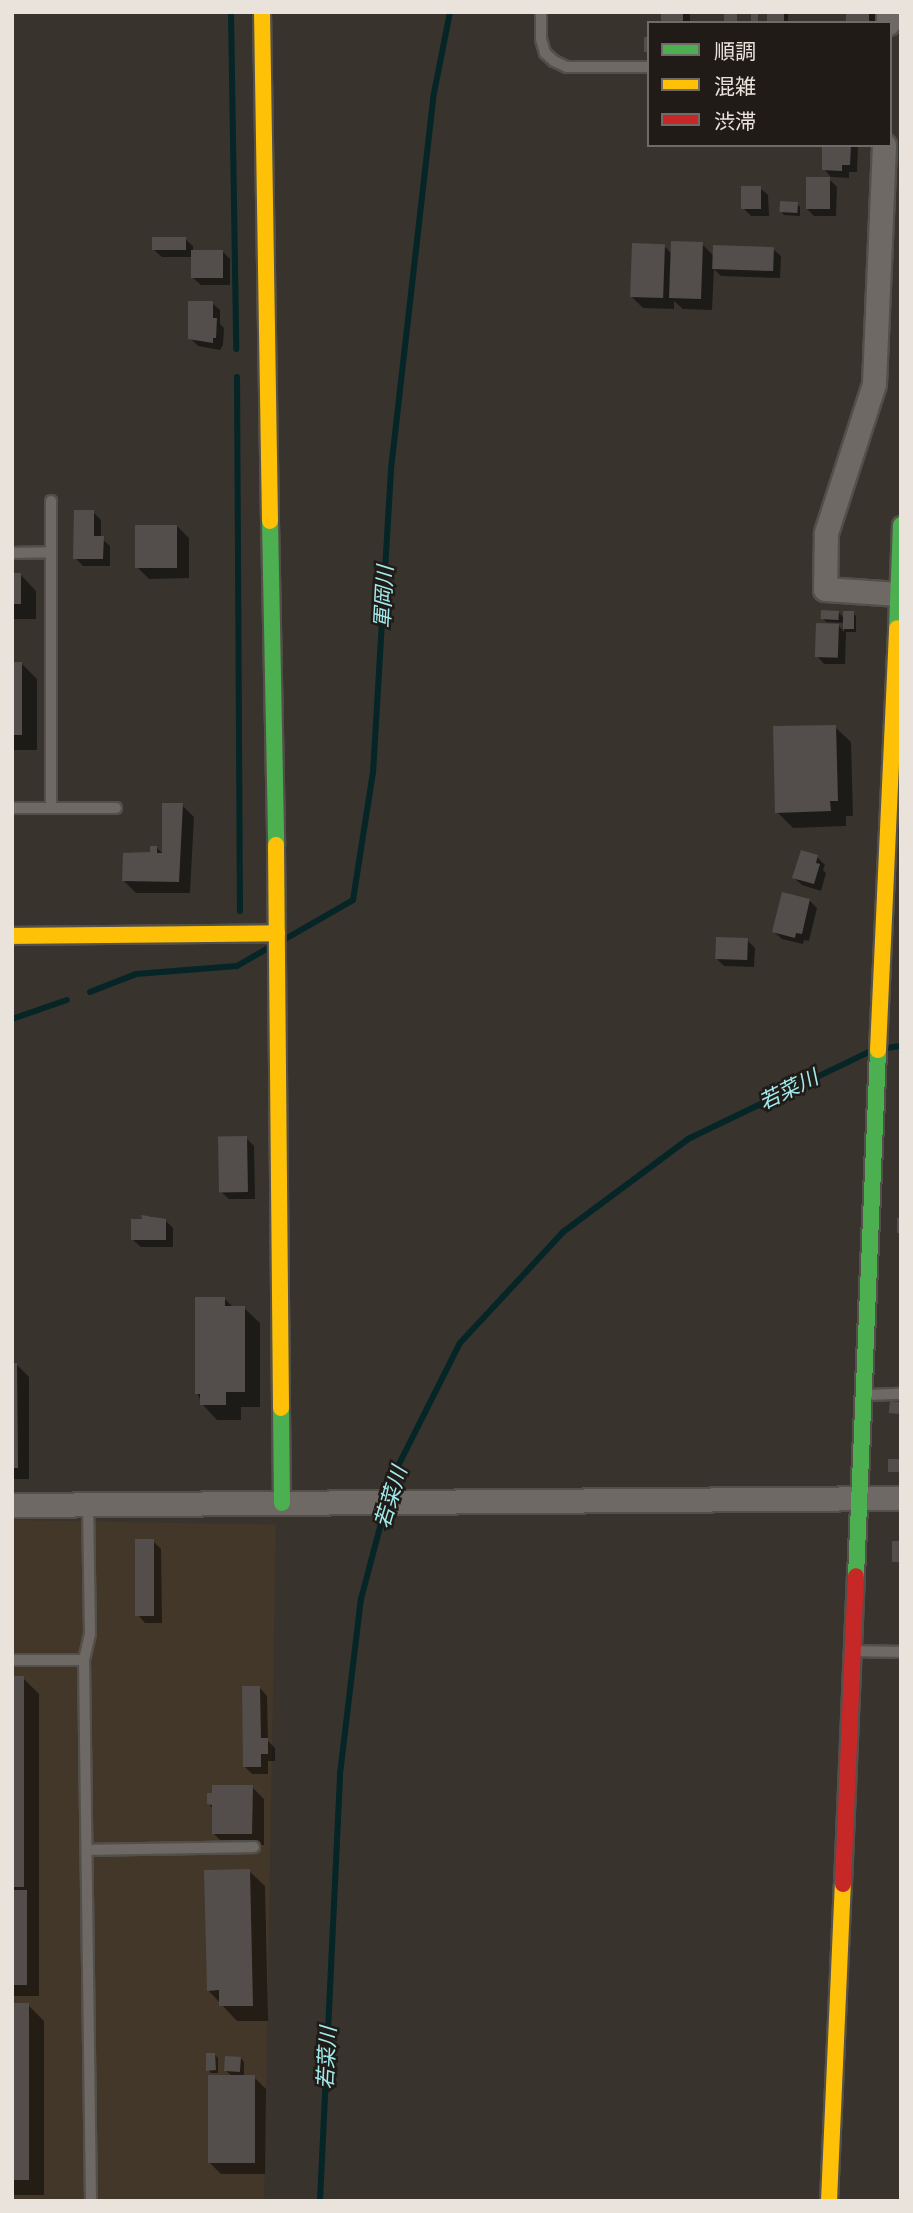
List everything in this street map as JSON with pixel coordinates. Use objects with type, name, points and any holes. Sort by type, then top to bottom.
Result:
[{"type":"street","points":[[262,12],[277,933],[282,1503]]},
{"type":"street","points":[[884,147],[874,384],[826,533],[825,589],[899,607]]},
{"type":"street","points":[[829,2201],[863,1395],[893,905],[901,526]]},
{"type":"street","points":[[12,936],[277,933]]},
{"type":"street","points":[[12,1505],[901,1498]]},
{"type":"lane","points":[[541,12],[543,46],[545,53],[554,61],[567,67],[647,67]]},
{"type":"lane","points":[[51,501],[51,807]]},
{"type":"lane","points":[[12,553],[51,552]]},
{"type":"lane","points":[[12,808],[116,808]]},
{"type":"lane","points":[[863,1395],[901,1394]]},
{"type":"lane","points":[[88,1505],[90,1634],[84,1660],[91,2201]]},
{"type":"lane","points":[[852,1651],[901,1652]]},
{"type":"lane","points":[[12,1660],[84,1660]]},
{"type":"lane","points":[[87,1850],[254,1847]]},
{"type":"shaded area","points":[[12,1520],[276,1525],[264,2201],[12,2201]]},
{"type":"building","points":[[661,12],[683,12],[683,21],[661,21]]},
{"type":"building","points":[[724,12],[737,12],[737,21],[724,21]]},
{"type":"building","points":[[767,12],[784,12],[784,21],[767,21]]},
{"type":"building","points":[[846,12],[869,12],[869,21],[846,21]]},
{"type":"building","points":[[751,13],[758,13],[758,21],[751,21]]},
{"type":"building","points":[[644,37],[647,37],[647,52],[644,52]]},
{"type":"building","points":[[822,147],[851,147],[850,165],[842,165],[842,171],[822,170]]},
{"type":"building","points":[[806,177],[830,177],[830,209],[806,209]]},
{"type":"building","points":[[741,186],[761,186],[761,209],[741,209]]},
{"type":"building","points":[[780,201],[798,202],[797,213],[779,212]]},
{"type":"building","points":[[152,237],[186,237],[186,250],[152,250]]},
{"type":"building","points":[[671,241],[703,242],[701,299],[669,298]]},
{"type":"building","points":[[632,243],[665,244],[663,298],[630,297]]},
{"type":"building","points":[[713,245],[774,247],[773,271],[712,269]]},
{"type":"building","points":[[191,250],[223,250],[223,278],[191,278]]},
{"type":"building","points":[[188,301],[213,301],[213,318],[217,318],[216,338],[213,338],[213,343],[188,339]]},
{"type":"building","points":[[74,510],[94,510],[94,536],[104,536],[103,559],[73,559]]},
{"type":"building","points":[[135,525],[177,525],[177,568],[135,568]]},
{"type":"building","points":[[12,573],[21,573],[21,604],[12,604]]},
{"type":"building","points":[[821,610],[839,611],[839,620],[821,619]]},
{"type":"building","points":[[843,611],[854,611],[854,629],[843,629]]},
{"type":"building","points":[[816,623],[839,624],[838,658],[815,657]]},
{"type":"building","points":[[12,662],[22,662],[22,735],[12,735]]},
{"type":"building","points":[[836,725],[838,801],[830,801],[831,811],[775,813],[773,726]]},
{"type":"building","points":[[162,803],[183,803],[179,882],[122,881],[123,853],[150,852],[150,846],[157,846],[157,853],[162,853]]},
{"type":"building","points":[[801,850],[818,855],[816,863],[820,864],[814,884],[792,878]]},
{"type":"building","points":[[782,892],[810,899],[802,934],[796,933],[795,938],[772,932]]},
{"type":"building","points":[[716,937],[748,938],[747,960],[715,959]]},
{"type":"building","points":[[247,1136],[248,1192],[219,1192],[218,1137]]},
{"type":"building","points":[[141,1215],[166,1219],[166,1240],[131,1240],[131,1219],[142,1219]]},
{"type":"building","points":[[897,1218],[901,1218],[901,1233],[897,1233]]},
{"type":"building","points":[[195,1297],[225,1297],[225,1306],[245,1306],[245,1392],[226,1392],[226,1405],[200,1405],[200,1394],[195,1394]]},
{"type":"building","points":[[12,1363],[17,1363],[18,1468],[12,1468]]},
{"type":"building","points":[[890,1401],[900,1402],[899,1414],[889,1413]]},
{"type":"building","points":[[888,1459],[901,1459],[901,1472],[888,1472]]},
{"type":"building","points":[[135,1539],[154,1539],[154,1616],[135,1616]]},
{"type":"building","points":[[892,1541],[901,1541],[901,1562],[892,1562]]},
{"type":"building","points":[[12,1676],[24,1676],[24,1887],[12,1887]]},
{"type":"building","points":[[242,1686],[260,1686],[261,1738],[268,1738],[268,1754],[261,1754],[261,1767],[243,1767]]},
{"type":"building","points":[[212,1785],[253,1785],[252,1834],[212,1834],[212,1805],[207,1804],[207,1793],[212,1793]]},
{"type":"building","points":[[250,1869],[253,2006],[219,2006],[219,1990],[207,1991],[204,1870]]},
{"type":"building","points":[[12,1890],[27,1890],[27,1985],[12,1985]]},
{"type":"building","points":[[12,2003],[29,2003],[29,2180],[12,2180]]},
{"type":"building","points":[[206,2053],[215,2053],[216,2070],[206,2071]]},
{"type":"building","points":[[225,2056],[241,2057],[240,2072],[224,2071]]},
{"type":"building","points":[[208,2075],[255,2075],[255,2163],[208,2163]]},
{"type":"waterway","points":[[231,12],[236,349]]},
{"type":"waterway","name":"軍岡川","points":[[287,938],[353,900],[373,773],[391,469],[433,98],[450,12]]},
{"type":"waterway","points":[[237,377],[240,911]]},
{"type":"waterway","name":"軍岡川","points":[[90,992],[136,974],[237,966],[268,948]]},
{"type":"waterway","name":"軍岡川","points":[[12,1019],[67,1000]]},
{"type":"waterway","name":"若菜川","points":[[886,1048],[901,1046]]},
{"type":"waterway","name":"若菜川","points":[[388,1497],[395,1472],[460,1343],[563,1232],[688,1139],[869,1052]]},
{"type":"waterway","name":"若菜川","points":[[320,2201],[340,1774],[361,1599],[385,1508]]},
{"type":"traffic: fast","points":[[270,521],[276,845]]},
{"type":"traffic: fast","points":[[897,628],[901,525]]},
{"type":"traffic: fast","points":[[856,1576],[878,1050]]},
{"type":"traffic: fast","points":[[281,1408],[282,1503]]},
{"type":"traffic: slow","points":[[262,12],[270,521]]},
{"type":"traffic: slow","points":[[878,1050],[897,628]]},
{"type":"traffic: slow","points":[[276,845],[281,1408]]},
{"type":"traffic: slow","points":[[12,936],[277,933]]},
{"type":"traffic: slow","points":[[829,2201],[843,1884]]},
{"type":"traffic: jam","points":[[843,1884],[856,1576]]}]
